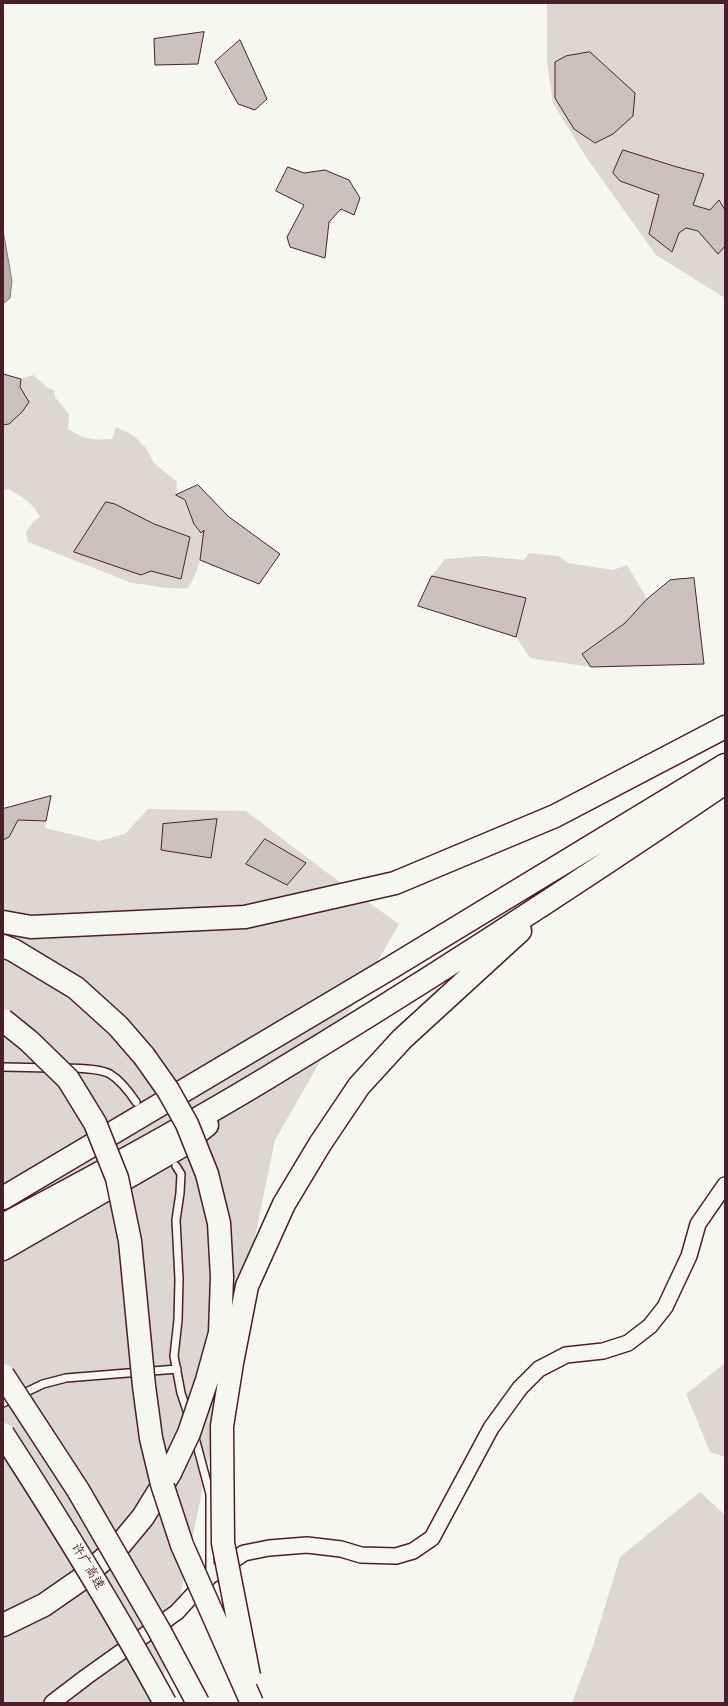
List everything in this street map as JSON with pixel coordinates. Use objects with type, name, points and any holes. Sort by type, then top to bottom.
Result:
[{"type":"highway","points":[[3,922],[31,927],[245,917],[395,882],[555,816],[725,727]]},
{"type":"highway","points":[[3,1198],[378,975],[725,765]]},
{"type":"highway","points":[[3,1226],[135,1154],[256,1085],[438,972],[725,783]]},
{"type":"highway","points":[[253,1703],[240,1625],[223,1543],[222,1426],[232,1363],[247,1286],[284,1204],[320,1144],[359,1086],[402,1039],[563,890]]},
{"type":"highway","points":[[3,946],[13,950],[76,988],[118,1026],[144,1056],[168,1090],[187,1124],[207,1174],[219,1223],[222,1277],[220,1333],[207,1380],[189,1433],[170,1473],[142,1517],[119,1546],[80,1580],[44,1605],[3,1625]]},
{"type":"highway","points":[[3,1020],[29,1041],[68,1079],[95,1123],[117,1178],[130,1241],[144,1386],[151,1438],[162,1484],[182,1545],[253,1703]]},
{"type":"highway","points":[[3,1249],[180,1147],[256,1085]]},
{"type":"highway","points":[[3,1375],[78,1490],[159,1630],[198,1703]]},
{"type":"highway","name":"许广高速","points":[[3,1434],[56,1515],[134,1645],[165,1703]]},
{"type":"street","points":[[52,1703],[177,1612],[210,1576],[244,1553],[269,1548],[307,1545],[341,1549],[361,1555],[396,1556],[413,1551],[432,1538],[491,1428],[525,1383],[539,1369],[566,1354],[603,1350],[628,1343],[650,1326],[665,1307],[689,1256],[698,1224],[725,1185]]},
{"type":"lane","points":[[3,1068],[80,1068],[110,1074],[136,1102]]},
{"type":"lane","points":[[176,1166],[181,1174],[176,1220],[178,1320],[174,1356],[181,1393],[201,1455],[210,1494],[210,1576]]},
{"type":"lane","points":[[3,1403],[43,1384],[66,1378],[177,1369]]},
{"type":"shaded area","points":[[547,3],[725,3],[725,298],[656,255],[586,157],[553,103],[547,62]]},
{"type":"shaded area","points":[[3,230],[12,281],[10,298],[3,304]]},
{"type":"shaded area","points":[[33,375],[48,388],[54,390],[55,397],[69,414],[68,429],[84,437],[94,439],[112,439],[116,427],[134,436],[146,448],[154,463],[177,482],[176,495],[180,495],[183,499],[201,533],[204,530],[200,560],[188,588],[167,588],[132,583],[28,542],[26,532],[34,521],[40,517],[34,508],[22,497],[9,489],[3,490],[3,425],[7,424],[21,413],[29,402],[20,387],[21,379]]},
{"type":"shaded area","points":[[529,553],[558,556],[568,563],[613,570],[627,565],[647,599],[625,623],[582,653],[591,667],[530,658],[516,637],[526,598],[432,576],[445,559],[482,556],[524,560]]},
{"type":"shaded area","points":[[148,809],[246,811],[326,872],[399,924],[275,1140],[158,1703],[3,1703],[3,840],[9,837],[18,820],[46,821],[45,828],[99,841],[125,834]]},
{"type":"shaded area","points":[[725,1363],[725,1457],[710,1452],[686,1394]]},
{"type":"shaded area","points":[[700,1492],[725,1515],[725,1703],[572,1703],[593,1646],[620,1557]]},
{"type":"building","points":[[204,32],[198,64],[155,65],[154,39]]},
{"type":"building","points":[[240,40],[267,99],[255,110],[238,104],[215,62]]},
{"type":"building","points":[[590,52],[635,93],[633,116],[613,134],[595,143],[574,129],[555,98],[555,62],[566,56]]},
{"type":"building","points":[[623,150],[704,174],[693,205],[710,210],[719,200],[725,210],[725,246],[718,254],[698,231],[686,228],[679,233],[672,252],[649,234],[659,195],[620,181],[613,173]]},
{"type":"building","points":[[288,167],[304,173],[325,170],[349,180],[360,198],[354,215],[341,209],[329,222],[325,258],[290,247],[287,237],[304,205],[276,191]]},
{"type":"building","points":[[3,374],[21,379],[20,387],[29,402],[22,412],[9,424],[3,425]]},
{"type":"building","points":[[198,485],[229,517],[280,554],[259,584],[200,560],[204,530],[201,533],[194,524],[185,500],[176,495]]},
{"type":"building","points":[[106,502],[115,504],[154,524],[190,537],[181,579],[151,571],[141,575],[74,552]]},
{"type":"building","points":[[432,576],[526,598],[516,637],[418,606]]},
{"type":"building","points":[[694,578],[704,664],[591,667],[582,654],[625,623],[647,599],[670,580]]},
{"type":"building","points":[[51,796],[46,821],[18,820],[9,837],[3,840],[3,809]]},
{"type":"building","points":[[217,819],[211,858],[161,850],[163,824]]},
{"type":"building","points":[[265,839],[306,863],[287,885],[246,864]]}]
